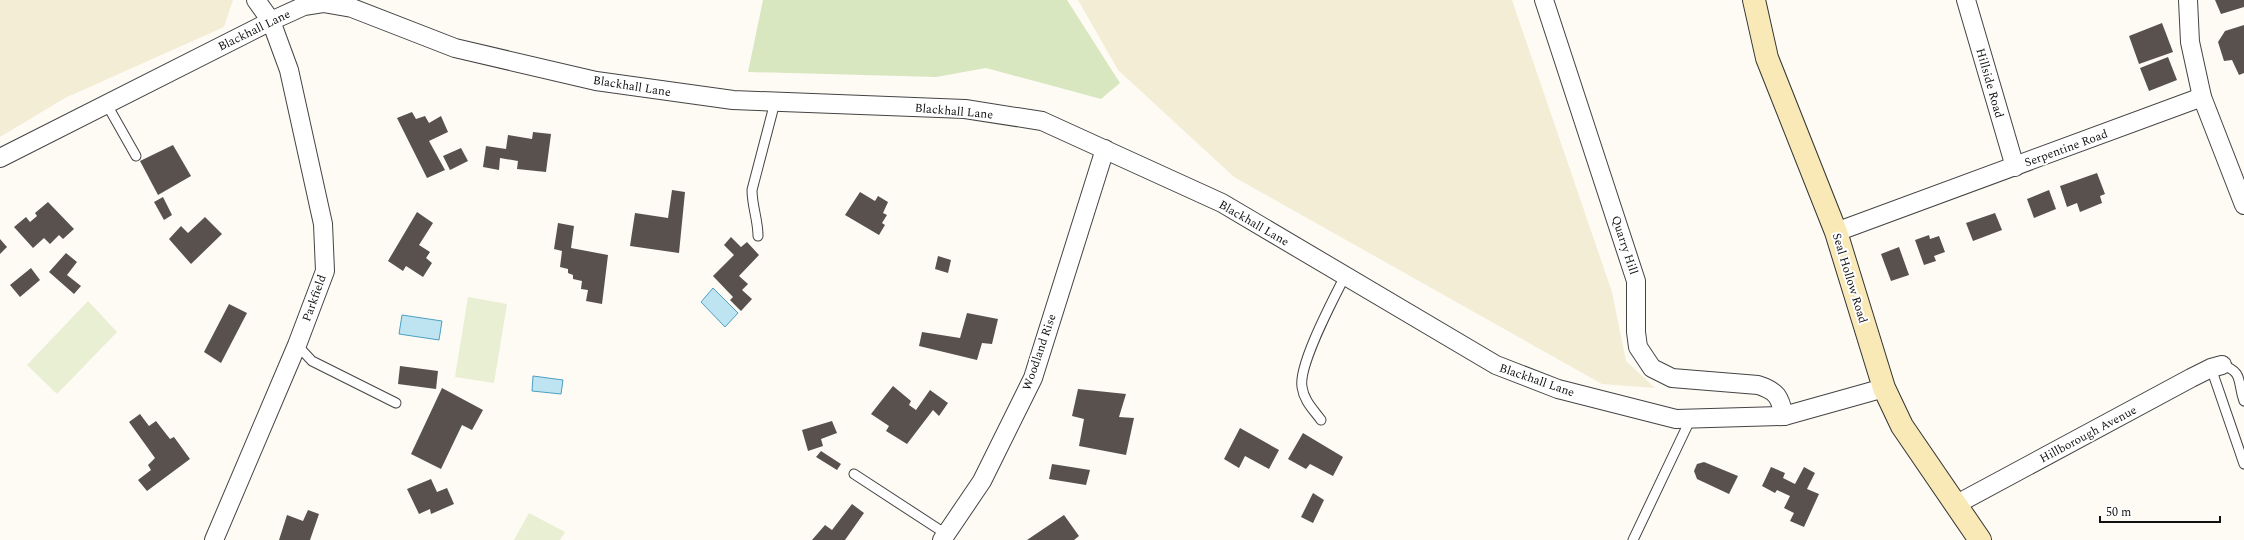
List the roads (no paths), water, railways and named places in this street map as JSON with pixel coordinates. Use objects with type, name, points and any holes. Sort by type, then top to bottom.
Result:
[{"type":"main road","name":"Seal Hollow Road","points":[[1754,0],[1761,35],[1773,77],[1836,232],[1884,388],[1902,426],[1980,540]]},
{"type":"street","name":"Parkfield","points":[[214,540],[297,345],[325,271],[323,224],[289,70],[271,21],[256,0]]},
{"type":"street","name":"Quarry Hill","points":[[1544,0],[1636,281],[1636,332],[1638,348],[1652,368],[1672,378],[1758,385],[1770,389],[1777,395],[1784,416]]},
{"type":"street","name":"Hillside Road","points":[[1966,0],[2015,167]]},
{"type":"street","points":[[2188,0],[2190,42],[2202,97],[2243,199]]},
{"type":"street","name":"Blackhall Lane","points":[[0,158],[271,21],[304,6],[322,3],[352,8],[455,48],[596,81],[733,100],[965,109],[1042,121],[1222,203],[1496,365],[1558,389],[1676,419],[1784,416],[1884,388]]},
{"type":"street","name":"Serpentine Road","points":[[1836,232],[2202,97]]},
{"type":"street","name":"Woodland Rise","points":[[944,537],[982,481],[1033,378],[1105,149]]},
{"type":"street","name":"Hillborough Avenue","points":[[1956,505],[2216,367]]},
{"type":"lane","points":[[758,236],[758,222],[752,206],[752,190],[775,102]]},
{"type":"lane","points":[[106,104],[136,156]]},
{"type":"lane","points":[[1321,420],[1305,400],[1301,385],[1305,363],[1345,276]]},
{"type":"lane","points":[[297,345],[312,362],[396,403]]},
{"type":"lane","points":[[2244,401],[2241,378],[2233,368],[2216,367],[2244,464]]},
{"type":"lane","points":[[1633,540],[1691,418]]},
{"type":"lane","points":[[854,474],[944,537]]},
{"type":"water","points":[[713,288],[738,313],[725,327],[701,302]]},
{"type":"water","points":[[402,315],[442,321],[439,340],[399,334]]},
{"type":"water","points":[[533,376],[563,380],[561,394],[532,391]]}]
